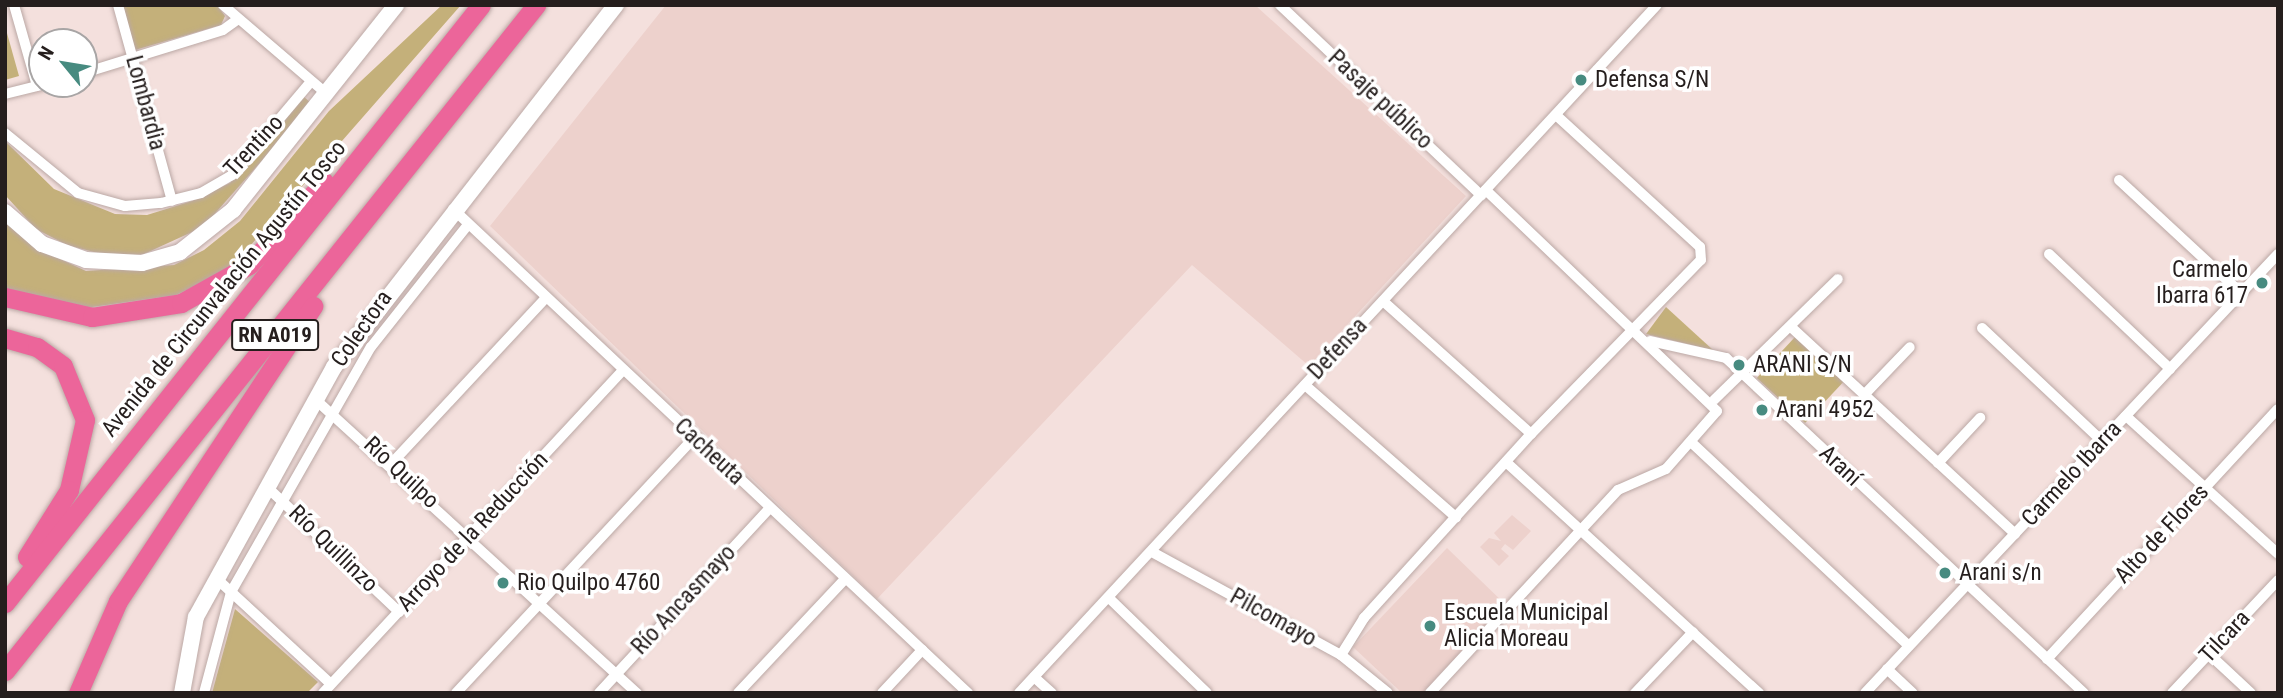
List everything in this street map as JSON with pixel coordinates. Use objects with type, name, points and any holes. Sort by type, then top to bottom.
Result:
[{"type":"highway","name":"Avenida de Circunvalación Agustín Tosco","points":[[5,603],[481,5]]},
{"type":"highway","name":"RN A019","points":[[7,668],[537,5]]},
{"type":"highway","points":[[80,693],[83,673],[130,582],[297,328],[551,5]]},
{"type":"highway","points":[[5,297],[56,312],[109,317],[200,295],[262,254],[328,177],[389,122]]},
{"type":"highway","points":[[5,338],[37,347],[63,366],[85,420],[69,490],[5,587]]},
{"type":"street","points":[[14,5],[28,46]]},
{"type":"street","name":"Lombardia","points":[[118,5],[172,201]]},
{"type":"street","points":[[223,5],[309,84],[328,95]]},
{"type":"street","points":[[5,212],[42,244],[86,260],[129,264],[169,257],[233,210],[328,95],[396,5]]},
{"type":"street","name":"Colectora","points":[[182,693],[190,632],[216,579],[316,400],[367,318],[616,5]]},
{"type":"street","name":"Pasaje público","points":[[1280,5],[1483,193]]},
{"type":"street","name":"Defensa","points":[[1019,693],[1657,5]]},
{"type":"street","points":[[98,69],[223,30],[238,19]]},
{"type":"street","name":"Trentino","points":[[5,134],[78,193],[125,206],[172,201],[232,175],[309,84]]},
{"type":"street","points":[[5,94],[28,88]]},
{"type":"street","points":[[1341,655],[1364,618],[1531,434],[1635,328],[1703,253],[1556,115]]},
{"type":"street","points":[[2119,180],[2241,293]]},
{"type":"street","points":[[1430,693],[1623,485],[1657,476],[1692,443],[1717,411],[1713,400],[1483,193]]},
{"type":"street","name":"Cacheuta","points":[[453,209],[467,226],[968,693]]},
{"type":"street","points":[[204,693],[231,592],[385,326],[467,226]]},
{"type":"street","points":[[2049,254],[2170,369]]},
{"type":"street","name":"Carmelo Ibarra","points":[[1865,693],[2278,254]]},
{"type":"street","points":[[1713,400],[1744,376],[1838,279]]},
{"type":"street","points":[[391,464],[545,299]]},
{"type":"street","points":[[1383,301],[1531,434]]},
{"type":"street","points":[[1791,327],[2015,534]]},
{"type":"street","points":[[1982,328],[2102,442]]},
{"type":"street","name":"Araní","points":[[1649,341],[1726,358],[2084,693]]},
{"type":"street","points":[[1864,395],[1910,346]]},
{"type":"street","name":"Arroyo de la Reducción","points":[[323,693],[622,371]]},
{"type":"street","points":[[1306,385],[1456,517]]},
{"type":"street","name":"Río Quilpo","points":[[316,400],[335,412],[637,693]]},
{"type":"street","name":"Alto de Flores","points":[[2047,659],[2278,409]]},
{"type":"street","points":[[2126,416],[2278,554]]},
{"type":"street","points":[[1938,463],[1980,418]]},
{"type":"street","points":[[456,693],[694,438]]},
{"type":"street","points":[[1692,443],[1909,646]]},
{"type":"street","points":[[1506,462],[1759,693]]},
{"type":"street","name":"Río Quillinzo","points":[[267,487],[399,611]]},
{"type":"street","name":"Río Ancasmayo","points":[[599,693],[770,508]]},
{"type":"street","name":"Pilcomayo","points":[[1152,552],[1341,655],[1388,693]]},
{"type":"street","points":[[216,579],[331,684]]},
{"type":"street","points":[[738,693],[845,579]]},
{"type":"street","name":"Tilcara","points":[[2172,693],[2278,580]]},
{"type":"street","points":[[1109,598],[1208,693]]},
{"type":"street","points":[[1635,693],[1693,632]]},
{"type":"street","points":[[882,693],[922,650]]},
{"type":"street","points":[[2209,654],[2251,693]]},
{"type":"street","points":[[1887,669],[1913,693]]},
{"type":"street","points":[[1034,677],[1052,693]]},
{"type":"shaded area","points":[[123,5],[217,5],[225,16],[221,25],[135,50]]},
{"type":"shaded area","points":[[442,5],[461,5],[229,270],[176,295],[78,309],[5,288],[5,221],[32,246],[86,271],[174,265],[204,250],[240,221],[329,111]]},
{"type":"shaded area","points":[[666,5],[1255,5],[1466,196],[1309,366],[1192,265],[877,599],[490,226]]},
{"type":"shaded area","points":[[5,26],[19,76],[5,80]]},
{"type":"shaded area","points":[[303,96],[312,104],[203,227],[144,254],[117,258],[67,245],[36,229],[5,195],[5,141],[54,189],[115,214],[147,215],[192,201],[230,183]]},
{"type":"shaded area","points":[[1666,307],[1713,350],[1646,334]]},
{"type":"shaded area","points":[[1795,337],[1843,382],[1805,423],[1757,378]]},
{"type":"shaded area","points":[[1512,515],[1531,531],[1513,550],[1505,544],[1501,549],[1509,556],[1499,566],[1480,547],[1489,538],[1501,541],[1494,533]]},
{"type":"shaded area","name":"Escuela Municipal Alicia Moreau","points":[[1447,548],[1506,605],[1422,693],[1402,693],[1353,647]]},
{"type":"shaded area","points":[[235,609],[318,682],[307,693],[212,693]]},
{"type":"place","name":"Defensa S/N","points":[[1581,80]]},
{"type":"place","name":"Carmelo Ibarra 617","points":[[2262,283]]},
{"type":"place","name":"ARANI S/N","points":[[1739,365]]},
{"type":"place","name":"Arani 4952","points":[[1762,410]]},
{"type":"place","name":"Arani s/n","points":[[1945,573]]},
{"type":"place","name":"Rio Quilpo 4760","points":[[503,583]]},
{"type":"place","name":"Escuela Municipal Alicia Moreau","points":[[1430,626]]}]
